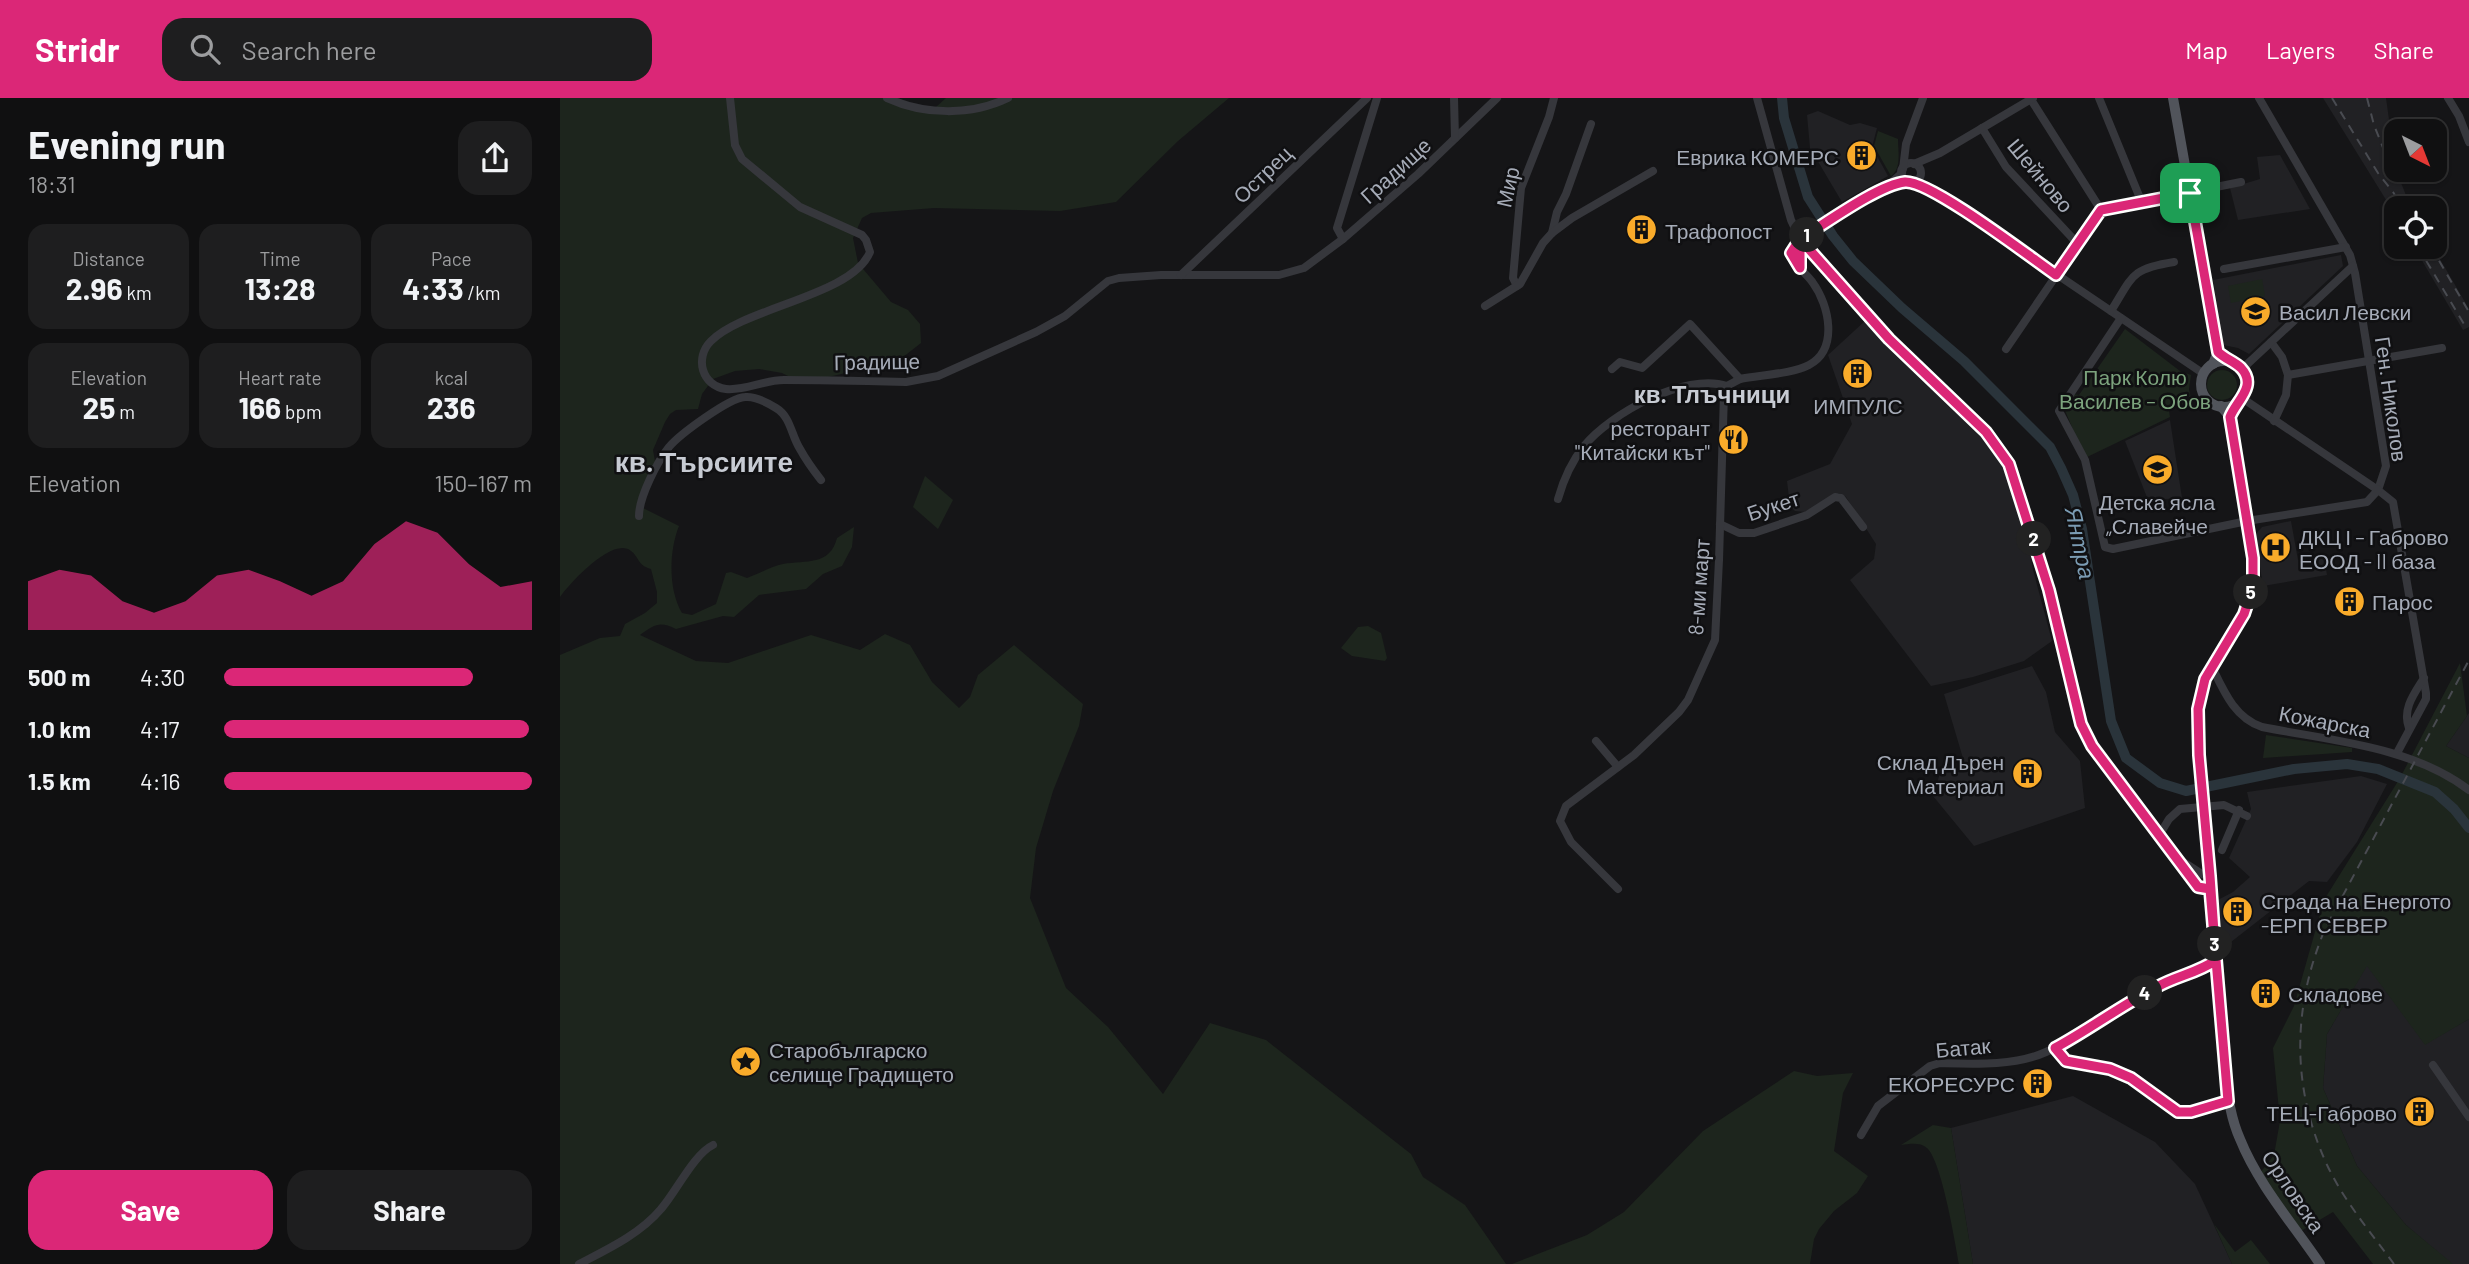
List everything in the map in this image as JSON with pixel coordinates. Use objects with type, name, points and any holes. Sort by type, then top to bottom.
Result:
[{"type":"main road","points":[[2173,98],[2218,352],[2213,364],[2204,374],[2204,394],[2211,402],[2221,406],[2232,405],[2241,400]]},
{"type":"main road","points":[[2218,352],[2238,366],[2247,385],[2230,417],[2221,406]]},
{"type":"main road","points":[[2213,364],[2223,361],[2238,366]]},
{"type":"main road","name":"Орловска","points":[[2230,417],[2253,558],[2252,590],[2239,623],[2212,667],[2200,698],[2199,755],[2228,1101],[2235,1127],[2248,1157],[2320,1264]]},
{"type":"street","name":"Градище","points":[[730,98],[735,145],[742,159],[800,207],[862,235],[870,252],[863,266],[844,278],[733,327],[711,340],[702,356],[702,369],[708,381],[725,389],[773,380],[925,380],[1055,322],[1108,281],[1132,276],[1291,273],[1304,268],[1343,239],[1418,174],[1497,98]]},
{"type":"street","points":[[887,98],[921,107],[955,111],[982,109],[1008,98]]},
{"type":"street","name":"Острец","points":[[1181,275],[1367,98]]},
{"type":"street","points":[[1343,239],[1337,228],[1377,98]]},
{"type":"street","points":[[1454,98],[1455,138]]},
{"type":"street","name":"Мир","points":[[1517,286],[1513,278],[1521,188],[1554,98]]},
{"type":"street","points":[[1756,98],[1791,220],[1800,239],[1889,339],[1986,432],[2009,464],[2049,590],[2081,724],[2092,746],[2198,887],[2210,889]]},
{"type":"street","points":[[1923,98],[1906,144],[1902,171],[1910,182],[1938,194],[2204,374]]},
{"type":"street","points":[[2099,98],[2142,203]]},
{"type":"street","name":"Ген. Николов","points":[[2259,98],[2346,247],[2353,265],[2386,466],[2378,491],[2393,502],[2424,678],[2407,709],[2406,720],[2409,728],[2397,753]]},
{"type":"street","points":[[2448,98],[2459,116],[2469,142]]},
{"type":"street","points":[[1558,499],[1583,448],[1612,421],[1643,402],[1666,391],[1703,382],[1727,386],[1740,379],[1804,367],[1812,363],[1826,348],[1828,329],[1822,299],[1791,253],[1800,239],[1885,188],[1908,164],[1940,153],[2031,99],[2101,210]]},
{"type":"street","points":[[1552,233],[1557,212],[1591,124]]},
{"type":"street","name":"Шейново","points":[[1982,128],[2006,167],[2077,243]]},
{"type":"street","points":[[1906,144],[1913,164],[1938,194]]},
{"type":"street","points":[[1885,188],[1917,181],[1940,153]]},
{"type":"street","points":[[1485,306],[1517,286],[1543,243],[1564,223],[1653,171]]},
{"type":"street","points":[[2006,349],[2101,210],[2241,182]]},
{"type":"street","points":[[2224,269],[2346,247]]},
{"type":"street","points":[[2111,311],[2138,271],[2147,266],[2174,261]]},
{"type":"street","points":[[2238,366],[2271,342],[2353,265]]},
{"type":"street","points":[[2121,318],[2059,411],[2085,460],[2104,545],[2113,549],[2247,521],[2367,502],[2378,491],[2241,400]]},
{"type":"street","points":[[1612,369],[1620,362],[1642,368],[1690,324],[1740,379]]},
{"type":"street","points":[[2271,342],[2282,357],[2288,375],[2286,395],[2274,421]]},
{"type":"street","points":[[2288,375],[2442,348]]},
{"type":"street","points":[[750,386],[751,397]]},
{"type":"street","name":"8-ми март","points":[[1618,889],[1571,842],[1560,821],[1566,806],[1618,767],[1672,720],[1685,705],[1715,640],[1721,425],[1727,386]]},
{"type":"street","points":[[639,516],[644,491],[669,447],[736,399],[751,397],[778,409],[787,419],[798,448],[821,480]]},
{"type":"street","name":"Букет","points":[[1720,524],[1739,533],[1754,533],[1807,515],[1835,497],[1841,498],[1863,527]]},
{"type":"street","name":"Кожарска","points":[[2212,667],[2227,698],[2249,722],[2262,727],[2397,753],[2456,780],[2469,790]]},
{"type":"street","points":[[1596,741],[1618,767]]},
{"type":"street","points":[[2160,834],[2169,818],[2180,809],[2224,805],[2247,816]]},
{"type":"street","points":[[2222,850],[2239,810]]},
{"type":"street","points":[[2179,860],[2210,876]]},
{"type":"street","name":"Батак","points":[[1861,1135],[1878,1106],[1930,1066],[2029,1058],[2055,1048],[2139,996],[2200,970],[2216,960]]},
{"type":"street","points":[[2055,1048],[2066,1061],[2110,1069],[2131,1078],[2178,1112],[2191,1112],[2228,1101]]},
{"type":"street","points":[[2433,1065],[2469,1117]]},
{"type":"street","points":[[579,1264],[638,1231],[660,1210],[696,1160],[713,1145]]},
{"type":"shaded area","points":[[2323,98],[2386,98],[2389,119],[2384,119],[2384,182],[2401,182],[2406,196],[2384,197]]},
{"type":"shaded area","name":"Еврика КОМЕРС","points":[[1818,111],[1850,125],[1860,123],[1877,128],[1872,147],[1888,176],[1842,202],[1810,148],[1807,115]]},
{"type":"shaded area","points":[[2280,155],[2310,209],[2238,220],[2230,188],[2260,179],[2257,157]]},
{"type":"shaded area","name":"Васил Левски","points":[[2341,255],[2343,266],[2249,354],[2223,345],[2213,280]]},
{"type":"shaded area","points":[[2421,259],[2440,259],[2469,309],[2469,327],[2463,330]]},
{"type":"shaded area","name":"ИМПУЛС","points":[[1866,320],[1998,453],[2010,473],[2052,641],[2024,661],[1973,677],[1931,686],[1850,580],[1874,559],[1876,544],[1846,497],[1839,493],[1805,512],[1795,511],[1790,506],[1787,481],[1830,464],[1852,424],[1828,355]]},
{"type":"shaded area","name":"Детска ясла „Славейче","points":[[2170,420],[2182,498],[2148,500],[2125,441]]},
{"type":"shaded area","name":"ДКЦ І – Габрово ЕООД - II база","points":[[2291,521],[2298,560],[2324,556],[2327,575],[2263,586],[2255,535],[2262,527]]},
{"type":"shaded area","points":[[2032,666],[2046,692],[2055,732],[2080,761],[2085,808],[1974,846],[1933,796],[1941,770],[1965,765],[1944,694]]},
{"type":"shaded area","points":[[2469,713],[2469,758],[2446,746]]},
{"type":"shaded area","points":[[2361,776],[2387,784],[2357,842],[2327,882],[2309,881],[2222,949],[2216,901],[2233,892],[2250,877],[2229,858],[2251,809],[2247,792]]},
{"type":"shaded area","name":"ТЕЦ-Габрово","points":[[2367,965],[2425,1044],[2469,1019],[2469,1264],[2452,1264],[2406,1225],[2357,1166],[2323,1088],[2327,1034]]},
{"type":"shaded area","points":[[2073,1096],[2155,1142],[2195,1184],[2232,1264],[1973,1264],[1951,1128]]},
{"type":"green space","points":[[560,98],[899,98],[921,112],[936,107],[946,98],[1229,98],[1178,141],[1116,202],[1060,211],[934,208],[871,213],[862,218],[853,238],[858,263],[891,302],[908,310],[920,324],[921,343],[898,361],[802,383],[782,373],[759,369],[735,371],[713,379],[702,394],[698,409],[676,410],[665,422],[653,450],[656,467],[639,506],[679,526],[673,547],[672,582],[682,613],[692,615],[716,604],[726,573],[731,572],[747,578],[779,565],[816,560],[829,553],[837,538],[854,527],[852,547],[842,566],[823,574],[806,589],[759,595],[734,617],[723,616],[676,629],[658,625],[640,635],[696,661],[728,663],[811,635],[860,650],[885,634],[910,645],[932,682],[959,708],[970,697],[978,675],[1014,645],[1083,704],[1079,726],[1053,791],[1036,848],[1030,898],[1066,988],[1108,1027],[1163,1094],[1210,1023],[1266,1040],[1411,1154],[1423,1177],[1465,1205],[1506,1264],[560,1264],[560,655],[600,638],[620,636],[625,624],[657,603],[657,592],[651,569],[641,563],[631,551],[623,548],[603,555],[592,563],[560,597]]},
{"type":"green space","points":[[1878,131],[1898,139],[1898,164],[1891,176],[1874,146]]},
{"type":"green space","points":[[2262,279],[2265,296],[2231,303],[2228,286]]},
{"type":"green space","name":"Парк Колю Василев – Обов","points":[[2125,329],[2180,371],[2191,375],[2191,399],[2169,411],[2170,417],[2085,458],[2064,408],[2073,394],[2079,395]]},
{"type":"green space","points":[[2222,370],[2233,374],[2237,385],[2233,396],[2222,400],[2211,396],[2207,385],[2211,374]]},
{"type":"green space","points":[[925,476],[953,500],[938,529],[913,507]]},
{"type":"green space","points":[[1368,626],[1381,633],[1387,658],[1385,661],[1352,656],[1341,648],[1358,627]]},
{"type":"green space","points":[[2460,663],[2467,716],[2446,746],[2469,758],[2469,1019],[2425,1045],[2367,966],[2327,1034],[2323,1088],[2357,1166],[2406,1225],[2453,1264],[2373,1264],[2333,1212],[2301,1231],[2260,1173],[2274,1155],[2280,1121],[2273,1048],[2294,1006],[2324,900],[2400,778]]},
{"type":"green space","points":[[2266,735],[2352,748],[2352,752],[2263,758]]},
{"type":"green space","points":[[1794,1071],[1817,1076],[1853,1073],[1843,1093],[1834,1151],[1868,1176],[1857,1193],[1834,1211],[1819,1229],[1814,1239],[1810,1264],[1512,1264],[1587,1235],[1624,1212],[1703,1131]]},
{"type":"green space","points":[[1933,1125],[1951,1128],[1973,1264],[1959,1264],[1947,1203],[1933,1156],[1921,1145],[1901,1145]]},
{"type":"green space","points":[[2214,1224],[2235,1252],[2251,1240],[2270,1264],[2232,1264]]},
{"type":"waterway","name":"Янтра","points":[[1782,98],[1784,118],[1808,197],[1833,236],[1853,261],[1902,308],[1964,361],[2050,447],[2061,468],[2073,495],[2082,529],[2111,721],[2126,758],[2160,783],[2186,791],[2294,769],[2347,764],[2378,769],[2435,792],[2454,809],[2469,828]]},
{"type":"railway","points":[[2332,98],[2378,173],[2396,196]]},
{"type":"railway","points":[[2367,98],[2374,125],[2397,183]]},
{"type":"railway","points":[[2425,259],[2464,324]]},
{"type":"railway","points":[[2438,259],[2469,312]]},
{"type":"railway","points":[[2394,1264],[2342,1193],[2316,1137],[2302,1078],[2302,1018],[2306,988],[2325,929],[2469,660]]},
{"type":"place","name":"Еврика КОМЕРС","points":[[1862,156]]},
{"type":"place","name":"Трафопост","points":[[1642,230]]},
{"type":"place","name":"Васил Левски","points":[[2256,311]]},
{"type":"place","name":"ИМПУЛС","points":[[1858,373]]},
{"type":"place","name":"ресторант \"Китайски кът\"","points":[[1733,439]]},
{"type":"place","name":"Детска ясла „Славейче","points":[[2157,469]]},
{"type":"place","name":"ДКЦ І – Габрово ЕООД - II база","points":[[2276,548]]},
{"type":"place","name":"Парос","points":[[2349,601]]},
{"type":"place","name":"Склад Дърен Материал","points":[[2027,773]]},
{"type":"place","name":"Сграда на Енергото -ЕРП СЕВЕР","points":[[2238,912]]},
{"type":"place","name":"Складове","points":[[2265,993]]},
{"type":"place","name":"Старобългарско селище Градището","points":[[746,1061]]},
{"type":"place","name":"ЕКОРЕСУРС","points":[[2038,1083]]},
{"type":"place","name":"ТЕЦ-Габрово","points":[[2420,1112]]},
{"type":"district","name":"кв. Тлъчници","points":[[1712,393]]},
{"type":"district","name":"кв. Търсиите","points":[[704,461]]},
{"type":"route","points":[[2190,193],[2101,210],[2056,275],[1938,194],[1907,182],[1885,188],[1800,239],[1800,268],[1791,253],[1800,239],[1889,339],[1967,412],[1998,446],[2009,464],[2026,512],[2049,590],[2081,724],[2092,746],[2190,877],[2198,887],[2210,889],[2216,960],[2225,1075],[2228,1101],[2184,1113],[2167,1106],[2131,1078],[2110,1069],[2066,1061],[2055,1048],[2139,996],[2200,970],[2216,960],[2199,755],[2198,709],[2205,679],[2244,614],[2253,585],[2253,558],[2230,417],[2244,395],[2247,378],[2242,369],[2218,352],[2190,193]]}]
